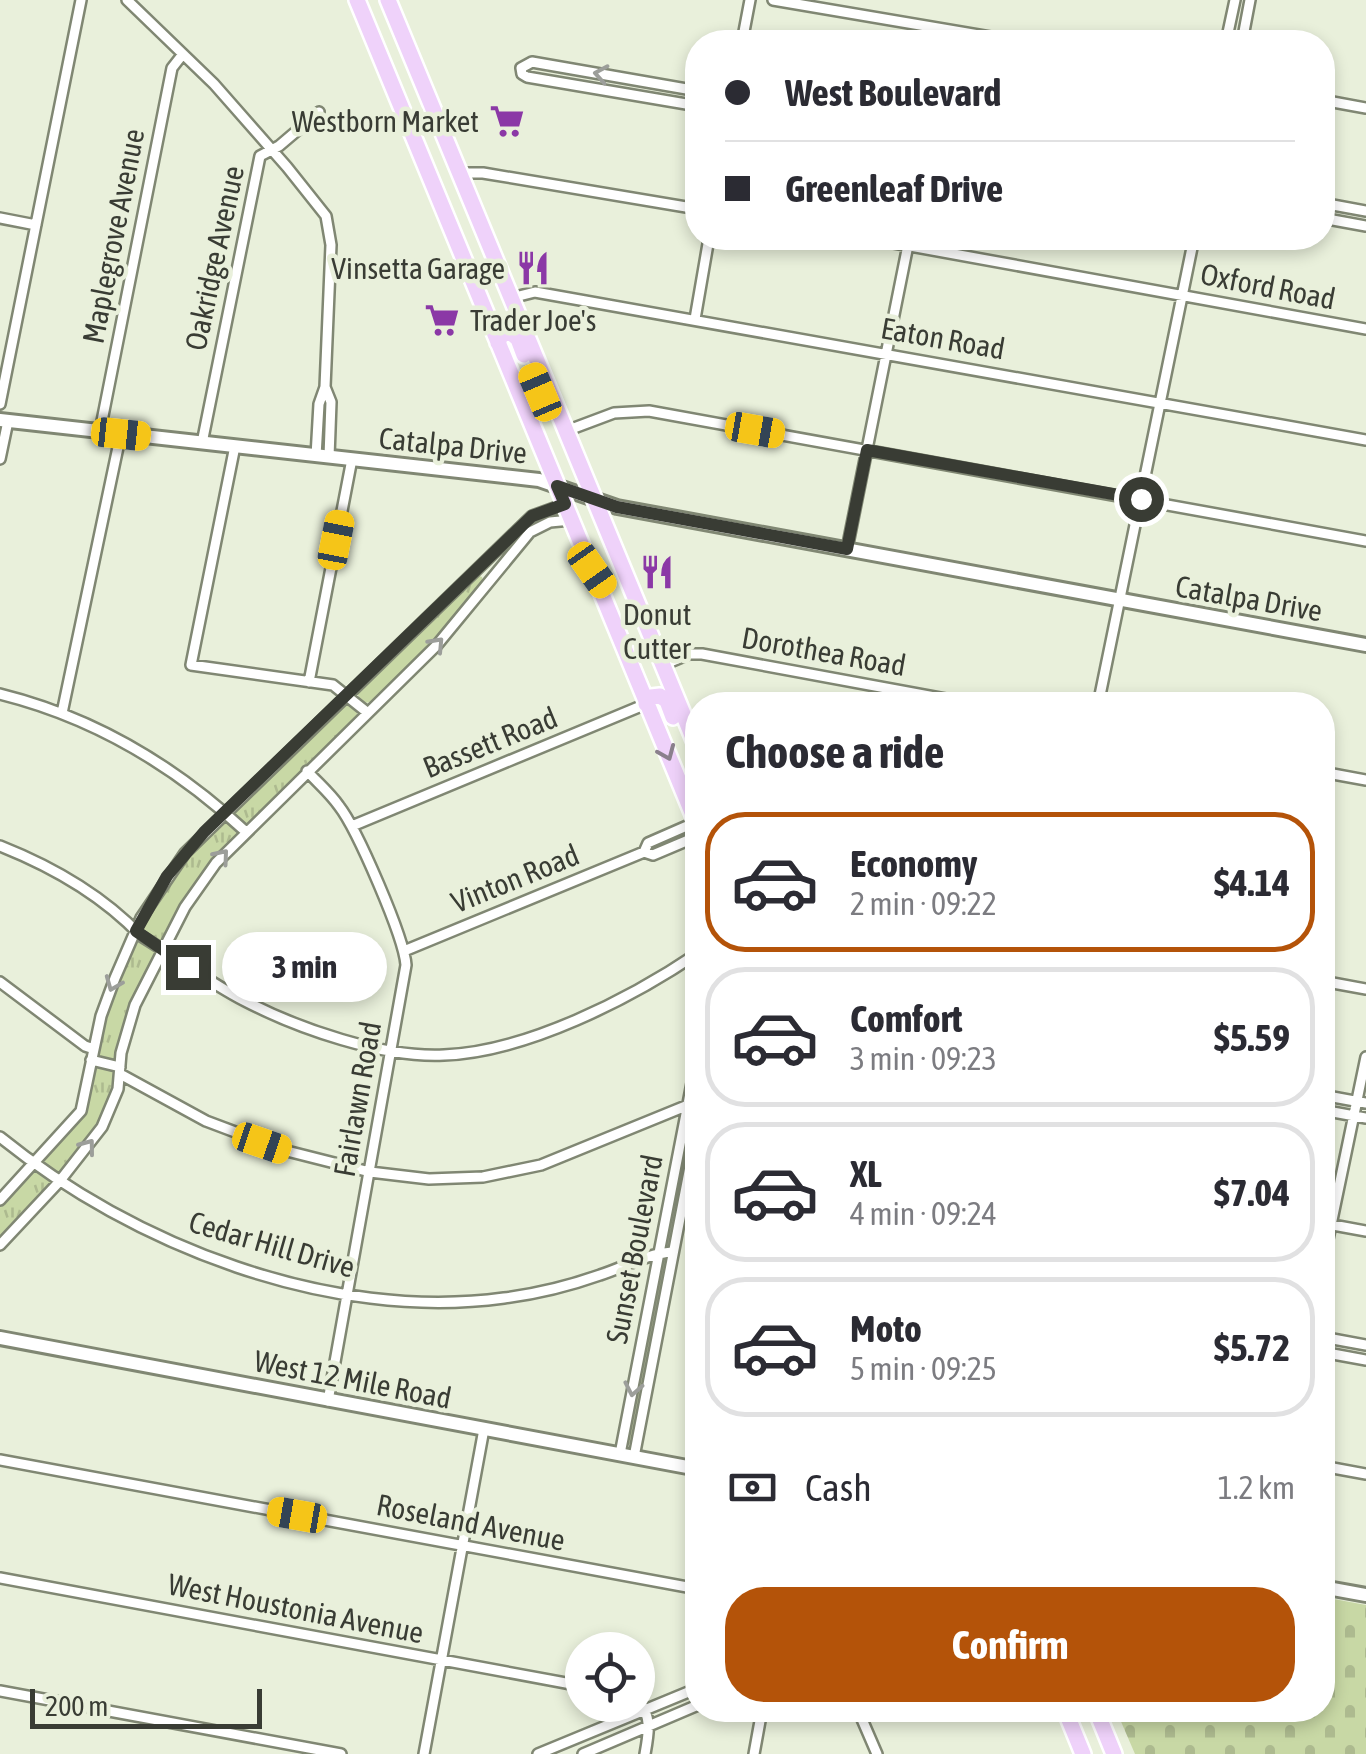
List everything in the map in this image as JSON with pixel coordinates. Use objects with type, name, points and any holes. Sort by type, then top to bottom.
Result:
[{"type":"main road","points":[[359,0],[372,14],[403,89],[414,94],[420,76]]},
{"type":"main road","points":[[359,0],[685,799]]},
{"type":"main road","points":[[378,0],[395,43],[420,76]]},
{"type":"main road","points":[[388,0],[685,719]]},
{"type":"main road","points":[[415,141],[424,132],[434,136],[464,212],[482,227]]},
{"type":"main road","points":[[440,203],[456,218],[491,301],[501,304],[511,298]]},
{"type":"main road","points":[[498,343],[502,334],[514,335],[551,418],[566,431]]},
{"type":"main road","points":[[592,570],[611,597],[643,670],[652,675],[662,665]]},
{"type":"main road","points":[[646,704],[651,697],[664,698],[685,744]]},
{"type":"main road","points":[[1070,1722],[1083,1754]]},
{"type":"main road","points":[[1099,1722],[1114,1754]]},
{"type":"street","points":[[0,404],[81,0]]},
{"type":"street","points":[[128,0],[271,149],[317,203],[330,229],[325,387],[319,404],[323,456]]},
{"type":"street","points":[[744,30],[750,0]]},
{"type":"street","points":[[772,0],[949,30]]},
{"type":"street","points":[[1229,30],[1235,0]]},
{"type":"street","points":[[1244,30],[1250,0]]},
{"type":"street","name":"Maplegrove Avenue","points":[[100,431],[172,68],[183,54]]},
{"type":"street","points":[[685,89],[532,62],[521,68],[527,77],[685,104]]},
{"type":"street","points":[[1335,102],[1366,108]]},
{"type":"street","name":"Oakridge Avenue","points":[[202,443],[260,156],[280,146],[319,112]]},
{"type":"street","points":[[460,174],[483,172],[685,207]]},
{"type":"street","points":[[1335,205],[1366,211]]},
{"type":"street","points":[[0,218],[36,225]]},
{"type":"street","points":[[1335,220],[1366,226]]},
{"type":"street","points":[[696,319],[707,250]]},
{"type":"street","points":[[847,549],[907,250]]},
{"type":"street","name":"Oxford Road","points":[[935,250],[1366,330]]},
{"type":"street","points":[[1101,692],[1191,250]]},
{"type":"street","name":"Eaton Road","points":[[511,298],[535,292],[1366,440]]},
{"type":"street","points":[[566,431],[614,413],[638,410],[1366,541]]},
{"type":"street","points":[[0,459],[4,420]]},
{"type":"street","name":"Catalpa Drive","points":[[4,420],[539,480],[617,507],[1366,645]]},
{"type":"street","points":[[62,713],[121,434]]},
{"type":"street","points":[[236,446],[191,664],[336,686],[368,713]]},
{"type":"street","points":[[309,682],[352,460]]},
{"type":"street","points":[[0,1200],[80,1111],[106,1002],[136,931],[167,876],[225,812],[532,516],[565,504]]},
{"type":"street","points":[[0,1245],[59,1182],[102,1127],[114,1104],[135,1006],[195,892],[245,831],[437,645],[530,532],[550,522],[571,520]]},
{"type":"street","points":[[480,566],[493,577]]},
{"type":"street","name":"Dorothea Road","points":[[662,665],[689,654],[702,654],[908,692]]},
{"type":"street","points":[[0,694],[62,713],[107,733],[151,758],[245,831]]},
{"type":"street","name":"Bassett Road","points":[[352,826],[646,704]]},
{"type":"street","name":"Fairlawn Road","points":[[307,771],[352,826],[404,951],[406,965],[328,1400]]},
{"type":"street","points":[[1335,774],[1366,780]]},
{"type":"street","name":"Vinton Road","points":[[404,951],[644,852],[648,843],[685,832]]},
{"type":"street","points":[[0,846],[74,882],[136,931],[217,986],[282,1018],[392,1050],[446,1055],[512,1044],[631,995],[685,961]]},
{"type":"street","points":[[0,982],[84,1046],[94,1049]]},
{"type":"street","points":[[1335,983],[1366,989]]},
{"type":"street","points":[[1335,1192],[1361,1102],[1366,1058]]},
{"type":"street","points":[[91,1060],[120,1071],[176,1106],[242,1136],[370,1172],[447,1179],[511,1172],[568,1156],[685,1106]]},
{"type":"street","points":[[1335,1097],[1361,1102]]},
{"type":"street","points":[[1335,1112],[1366,1118]]},
{"type":"street","name":"Cedar Hill Drive","points":[[0,1137],[59,1182],[129,1222],[186,1248],[263,1274],[347,1294],[422,1302],[504,1298],[571,1284],[672,1252]]},
{"type":"street","name":"Sunset Boulevard","points":[[627,1456],[659,1253],[685,1138]]},
{"type":"street","name":"Sunset Boulevard","points":[[627,1456],[685,1188]]},
{"type":"street","points":[[1335,1226],[1366,1232]]},
{"type":"street","name":"West 12 Mile Road","points":[[0,1338],[685,1466]]},
{"type":"street","points":[[1335,1340],[1366,1346]]},
{"type":"street","points":[[1335,1354],[1366,1360]]},
{"type":"street","points":[[424,1754],[484,1429]]},
{"type":"street","name":"Roseland Avenue","points":[[0,1460],[685,1587]]},
{"type":"street","points":[[1335,1468],[1366,1474]]},
{"type":"street","name":"West Houstonia Avenue","points":[[0,1578],[565,1683]]},
{"type":"street","points":[[1335,1589],[1366,1595]]},
{"type":"street","points":[[0,1691],[341,1754]]},
{"type":"street","points":[[655,1706],[685,1694]]},
{"type":"street","points":[[582,1754],[685,1711]]},
{"type":"street","points":[[538,1754],[617,1722]]},
{"type":"street","points":[[645,1754],[649,1722]]},
{"type":"street","points":[[754,1754],[760,1722]]},
{"type":"street","points":[[863,1722],[876,1754]]},
{"type":"green space","points":[[477,575],[483,582],[433,642],[373,702],[363,703],[356,692]]},
{"type":"green space","points":[[345,702],[357,709],[357,717],[248,823],[243,825],[232,815],[232,810]]},
{"type":"green space","points":[[223,819],[238,834],[196,882],[161,943],[143,933],[142,923],[179,867]]},
{"type":"green space","points":[[140,940],[157,952],[134,998],[117,1059],[97,1058],[112,998],[135,941]]},
{"type":"green space","points":[[97,1065],[114,1070],[111,1099],[98,1128],[58,1176],[43,1164],[43,1159],[84,1113]]},
{"type":"green space","points":[[37,1167],[51,1179],[50,1186],[0,1240],[0,1204]]},
{"type":"green space","points":[[660,1261],[667,1265],[629,1444],[626,1440]]},
{"type":"green space","points":[[1335,1599],[1366,1605],[1366,1754],[1135,1754],[1121,1722],[1335,1722]]},
{"type":"place","name":"Westborn Market","points":[[507,121]]},
{"type":"place","name":"Vinsetta Garage","points":[[533,268]]},
{"type":"place","name":"Trader Joe's","points":[[442,320]]},
{"type":"place","name":"Donut Cutter","points":[[657,572]]},
{"type":"route","points":[[188,967],[136,931],[167,876],[204,832],[532,516],[565,504],[557,486],[617,507],[847,549],[867,450],[1141,499]]}]
